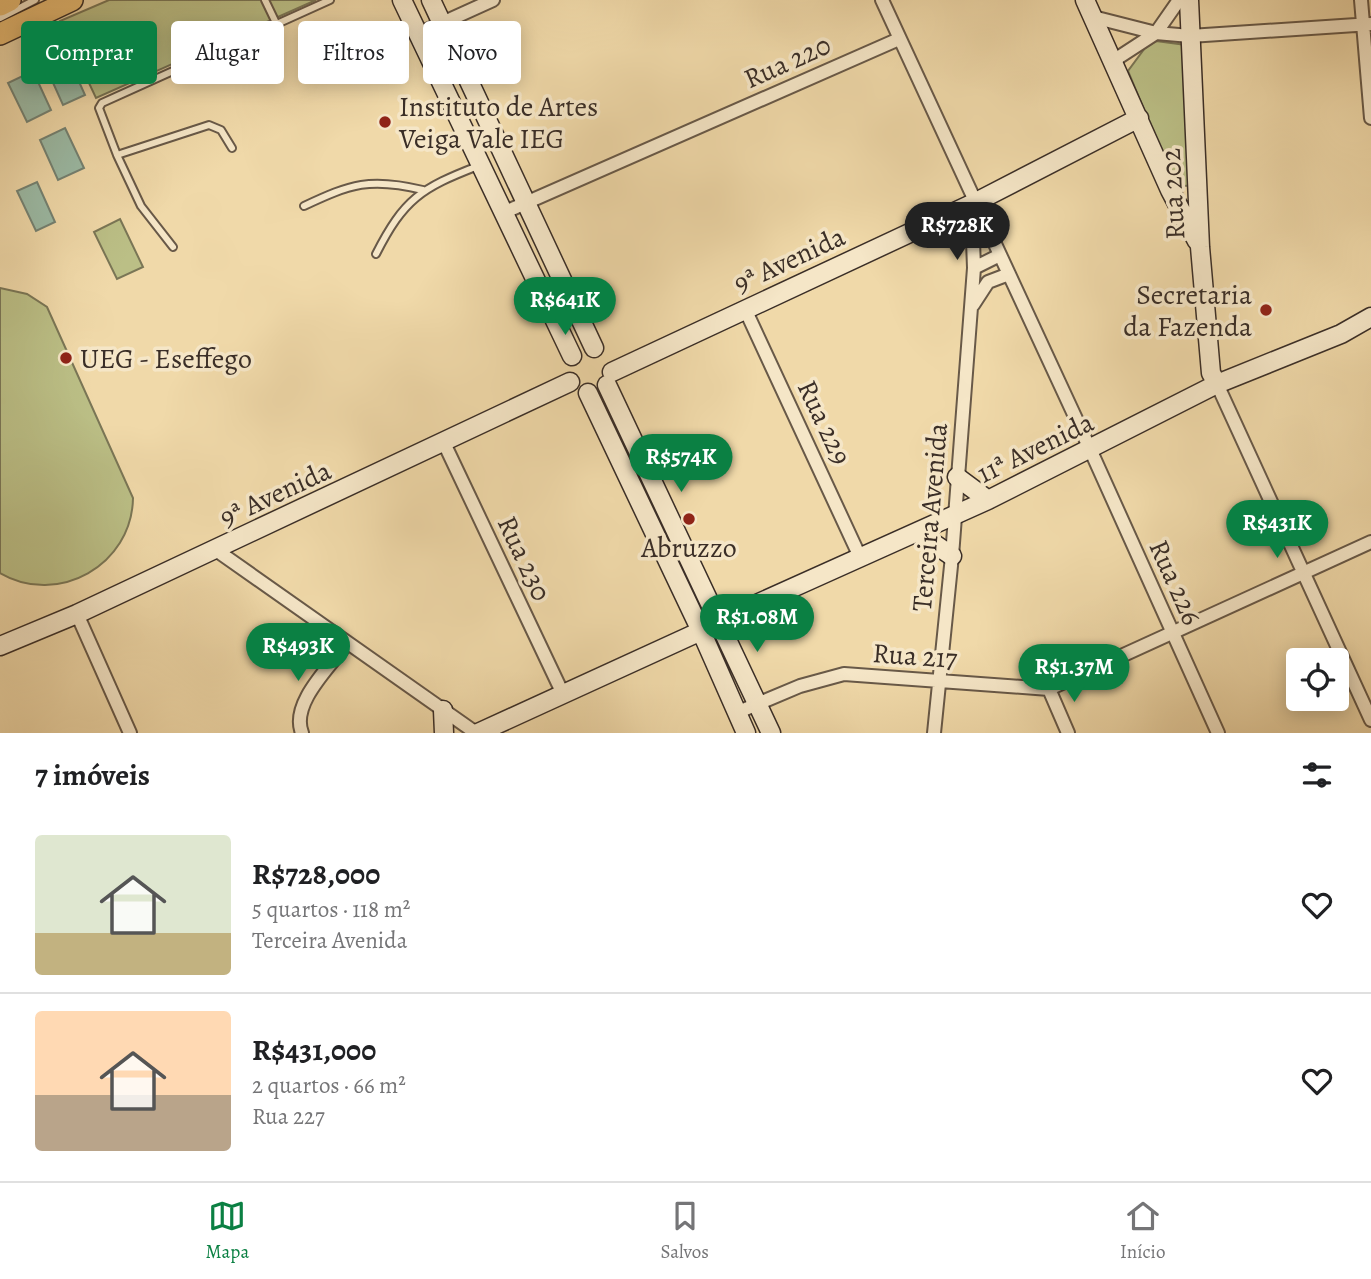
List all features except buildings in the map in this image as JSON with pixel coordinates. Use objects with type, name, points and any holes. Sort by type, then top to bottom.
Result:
[{"type":"main road","points":[[0,5],[10,0]]},
{"type":"main road","points":[[0,34],[72,0]]},
{"type":"street","points":[[402,0],[572,356]]},
{"type":"street","points":[[431,0],[441,21]]},
{"type":"street","points":[[446,21],[493,0]]},
{"type":"street","name":"Rua 226","points":[[882,0],[1218,733]]},
{"type":"street","points":[[1085,0],[1170,190],[1200,247]]},
{"type":"street","points":[[1113,61],[1156,33],[1179,0]]},
{"type":"street","name":"Rua 202","points":[[1189,0],[1200,247],[1211,373],[1217,384]]},
{"type":"street","points":[[1361,0],[1367,24],[1371,118]]},
{"type":"street","points":[[1093,17],[1156,33],[1190,36],[1367,24]]},
{"type":"street","points":[[418,34],[423,32]]},
{"type":"street","name":"Rua 220","points":[[503,213],[899,39]]},
{"type":"street","points":[[471,84],[594,348],[609,359],[610,378],[771,733]]},
{"type":"street","name":"9ª Avenida","points":[[610,378],[745,309],[976,202],[1139,118]]},
{"type":"street","points":[[1170,190],[1198,190]]},
{"type":"street","name":"Terceira Avenida","points":[[934,733],[952,556],[974,268],[973,241],[946,215]]},
{"type":"street","points":[[974,268],[1000,255]]},
{"type":"street","points":[[973,306],[988,282],[1009,274]]},
{"type":"street","name":"Rua 229","points":[[745,309],[860,557]]},
{"type":"street","name":"11ª Avenida","points":[[720,620],[988,500],[1217,384],[1341,334],[1371,317]]},
{"type":"street","points":[[594,348],[582,349],[572,356],[566,369],[569,382],[588,393],[701,631],[746,733]]},
{"type":"street","points":[[588,393],[610,378]]},
{"type":"street","name":"9ª Avenida","points":[[0,646],[216,550],[569,382]]},
{"type":"street","points":[[1217,384],[1301,573],[1371,720]]},
{"type":"street","name":"Rua 230","points":[[444,443],[563,694]]},
{"type":"street","points":[[957,477],[988,500]]},
{"type":"street","points":[[917,532],[952,556]]},
{"type":"street","name":"Rua 217","points":[[736,713],[800,686],[844,674],[1049,689],[1371,542]]},
{"type":"street","points":[[216,550],[477,733],[516,724],[563,694],[701,631]]},
{"type":"street","points":[[76,614],[130,733]]},
{"type":"street","points":[[302,733],[298,723],[304,702],[348,643]]},
{"type":"street","points":[[1049,689],[1068,733]]},
{"type":"street","points":[[443,710],[444,733]]},
{"type":"lane","points":[[0,18],[35,0]]},
{"type":"lane","points":[[0,24],[60,0]]},
{"type":"lane","points":[[266,0],[276,21]]},
{"type":"lane","points":[[284,21],[330,0]]},
{"type":"lane","points":[[171,72],[102,103],[99,111],[141,206],[173,247]]},
{"type":"lane","points":[[117,155],[209,125],[221,130],[232,148]]},
{"type":"lane","points":[[376,254],[395,217],[423,190],[480,165]]},
{"type":"lane","points":[[304,206],[360,183],[404,185],[423,190]]},
{"type":"green space","points":[[109,0],[316,0],[269,21],[171,21],[171,65],[157,71],[157,21],[60,21]]},
{"type":"green space","points":[[1156,41],[1186,45],[1193,185],[1176,187],[1128,71],[1145,48]]},
{"type":"green space","points":[[89,84],[127,84],[96,98]]},
{"type":"green space","points":[[120,219],[143,267],[117,279],[94,232]]},
{"type":"green space","points":[[0,288],[27,294],[47,307],[133,498],[129,522],[120,543],[106,560],[88,573],[67,582],[45,585],[22,582],[0,573]]},
{"type":"shaded area","points":[[21,77],[21,84],[39,84],[51,110],[27,122],[8,83]]},
{"type":"shaded area","points":[[54,84],[80,84],[85,95],[63,105]]},
{"type":"shaded area","points":[[65,128],[84,168],[58,180],[40,140]]},
{"type":"shaded area","points":[[37,182],[55,222],[36,231],[17,191]]},
{"type":"place","name":"Instituto de Artes Veiga Vale IEG","points":[[385,122]]},
{"type":"place","name":"Secretaria da Fazenda","points":[[1266,310]]},
{"type":"place","name":"UEG - Eseffego","points":[[66,358]]},
{"type":"place","name":"Abruzzo","points":[[689,519]]}]
